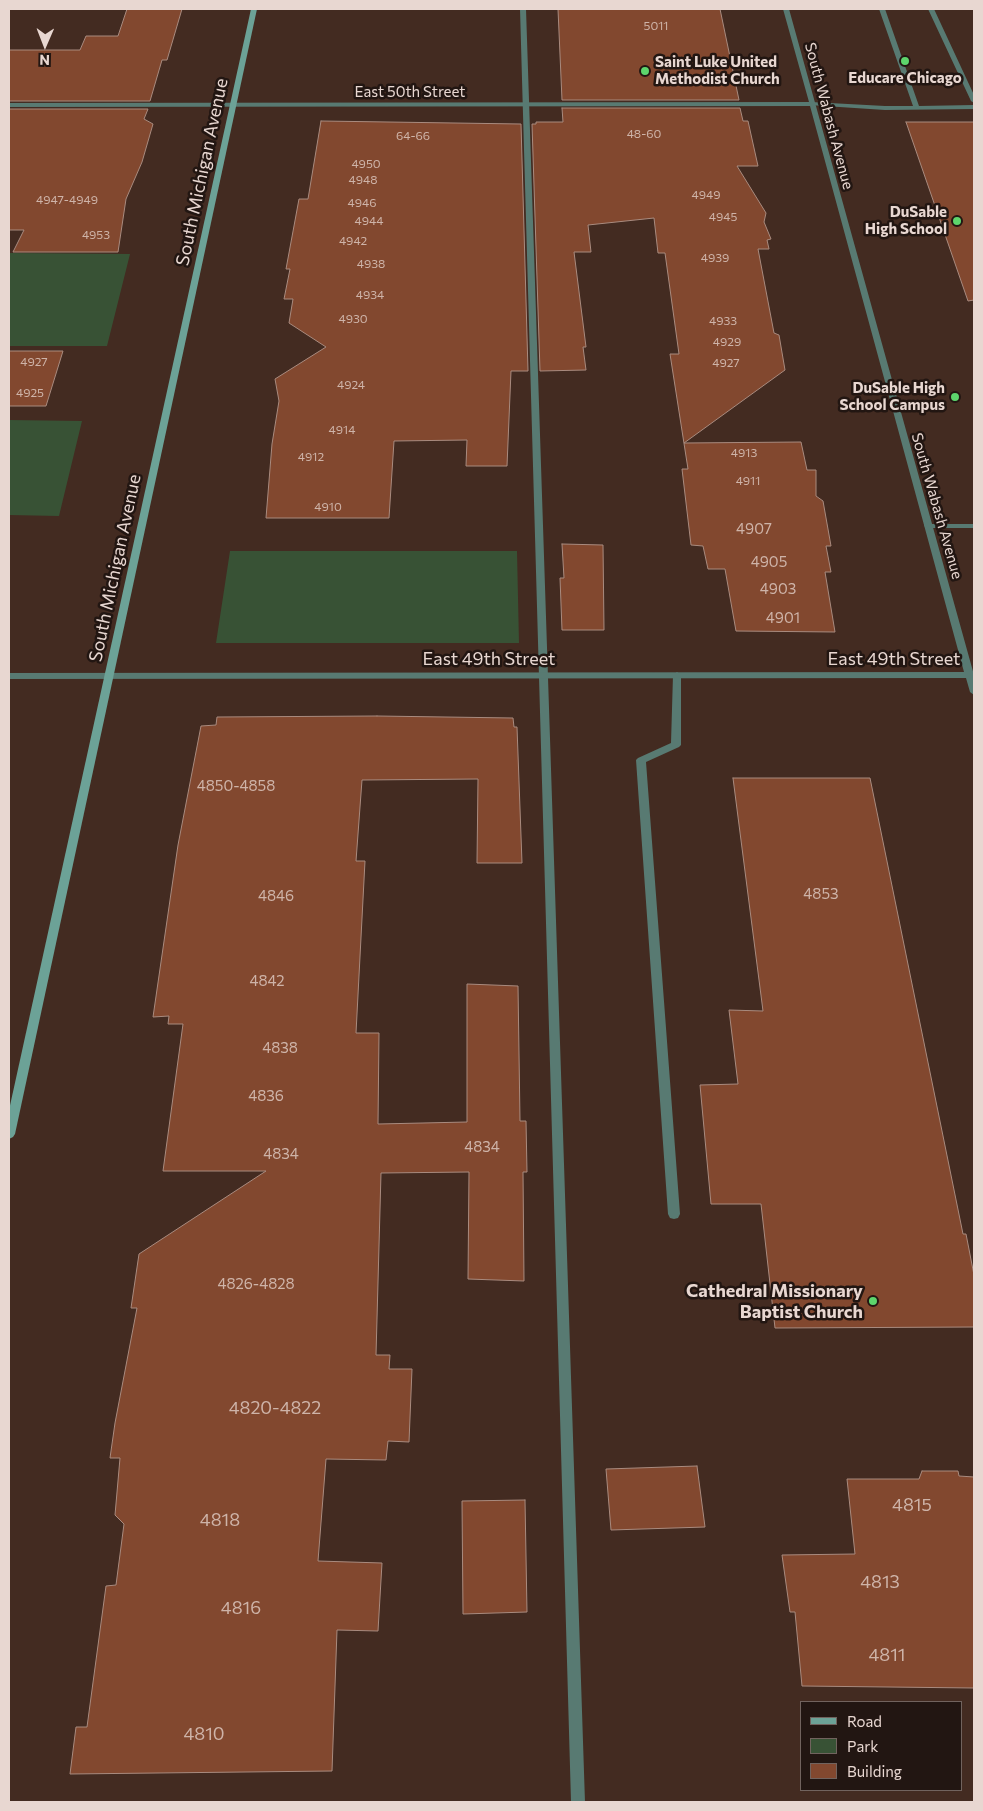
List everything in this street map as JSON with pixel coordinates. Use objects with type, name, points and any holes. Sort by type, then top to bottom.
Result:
[{"type":"street","name":"South Michigan Avenue","points":[[9,1134],[254,9]]},
{"type":"street","points":[[523,9],[578,1802]]},
{"type":"street","name":"South Wabash Avenue","points":[[786,9],[974,692]]},
{"type":"street","points":[[882,9],[917,108]]},
{"type":"street","points":[[931,9],[974,101]]},
{"type":"street","name":"East 50th Street","points":[[9,105],[811,104],[885,108],[974,107]]},
{"type":"street","points":[[928,526],[974,526]]},
{"type":"street","points":[[674,1214],[641,760],[676,745],[677,675]]},
{"type":"street","name":"East 49th Street","points":[[9,676],[970,675]]},
{"type":"green space","points":[[9,253],[130,254],[107,346],[9,346]]},
{"type":"green space","points":[[9,420],[82,421],[59,516],[9,515]]},
{"type":"green space","points":[[230,551],[517,551],[519,643],[216,643]]},
{"type":"building","points":[[127,9],[182,9],[167,60],[162,60],[150,101],[9,101],[9,50],[80,50],[86,36],[118,36]]},
{"type":"building","points":[[558,9],[720,9],[739,100],[562,100]]},
{"type":"building","points":[[562,108],[740,108],[743,121],[748,121],[758,166],[737,166],[766,213],[764,222],[771,239],[767,240],[769,249],[758,249],[774,333],[779,335],[785,370],[684,443],[801,442],[807,470],[816,470],[816,496],[823,501],[831,546],[826,546],[831,572],[825,572],[835,632],[736,631],[725,569],[708,569],[703,546],[691,545],[682,469],[688,469],[670,354],[679,354],[665,253],[658,253],[654,218],[588,225],[591,252],[574,252],[586,347],[583,347],[586,370],[540,371],[532,124],[536,124],[536,122],[563,122]]},
{"type":"building","points":[[9,109],[148,109],[144,119],[153,124],[142,162],[126,199],[118,252],[13,252],[24,230],[9,230]]},
{"type":"building","points":[[321,121],[521,124],[528,371],[511,371],[507,466],[466,466],[467,440],[394,441],[389,518],[266,518],[272,444],[279,401],[275,379],[326,347],[289,323],[293,299],[284,299],[290,269],[286,269],[299,199],[308,199]]},
{"type":"building","name":"DuSable High School","points":[[906,122],[974,122],[974,300],[968,301]]},
{"type":"building","points":[[9,351],[63,351],[46,406],[9,406]]},
{"type":"building","points":[[562,544],[603,545],[604,630],[562,630],[560,578],[564,578]]},
{"type":"building","points":[[377,716],[513,718],[514,727],[517,727],[522,863],[477,863],[478,779],[362,780],[356,861],[365,861],[356,1033],[379,1033],[378,1124],[467,1122],[467,984],[518,986],[520,1121],[526,1121],[527,1172],[523,1172],[524,1281],[468,1279],[469,1172],[381,1173],[376,1355],[390,1355],[389,1369],[412,1369],[409,1442],[388,1441],[386,1460],[326,1459],[318,1561],[382,1563],[378,1631],[337,1630],[332,1771],[70,1774],[76,1727],[87,1727],[106,1586],[116,1585],[124,1524],[115,1515],[120,1458],[110,1458],[137,1308],[131,1308],[139,1254],[266,1171],[163,1171],[183,1024],[168,1024],[169,1016],[153,1017],[178,845],[201,726],[216,725],[217,717]]},
{"type":"building","points":[[733,778],[870,778],[963,1234],[966,1234],[974,1275],[974,1327],[775,1328],[761,1204],[711,1204],[700,1085],[738,1084],[729,1010],[763,1011]]},
{"type":"building","points":[[697,1466],[705,1527],[611,1530],[606,1469]]},
{"type":"building","points":[[922,1471],[958,1471],[959,1476],[974,1477],[974,1688],[802,1686],[795,1612],[790,1612],[782,1555],[855,1554],[847,1479],[919,1479]]},
{"type":"building","points":[[525,1500],[527,1612],[463,1614],[462,1501]]},
{"type":"place","name":"Educare Chicago","points":[[905,61]]},
{"type":"place","name":"Saint Luke United Methodist Church","points":[[645,71]]},
{"type":"place","name":"DuSable High School","points":[[957,221]]},
{"type":"place","name":"DuSable High School Campus","points":[[955,397]]},
{"type":"place","name":"Cathedral Missionary Baptist Church","points":[[873,1301]]}]
